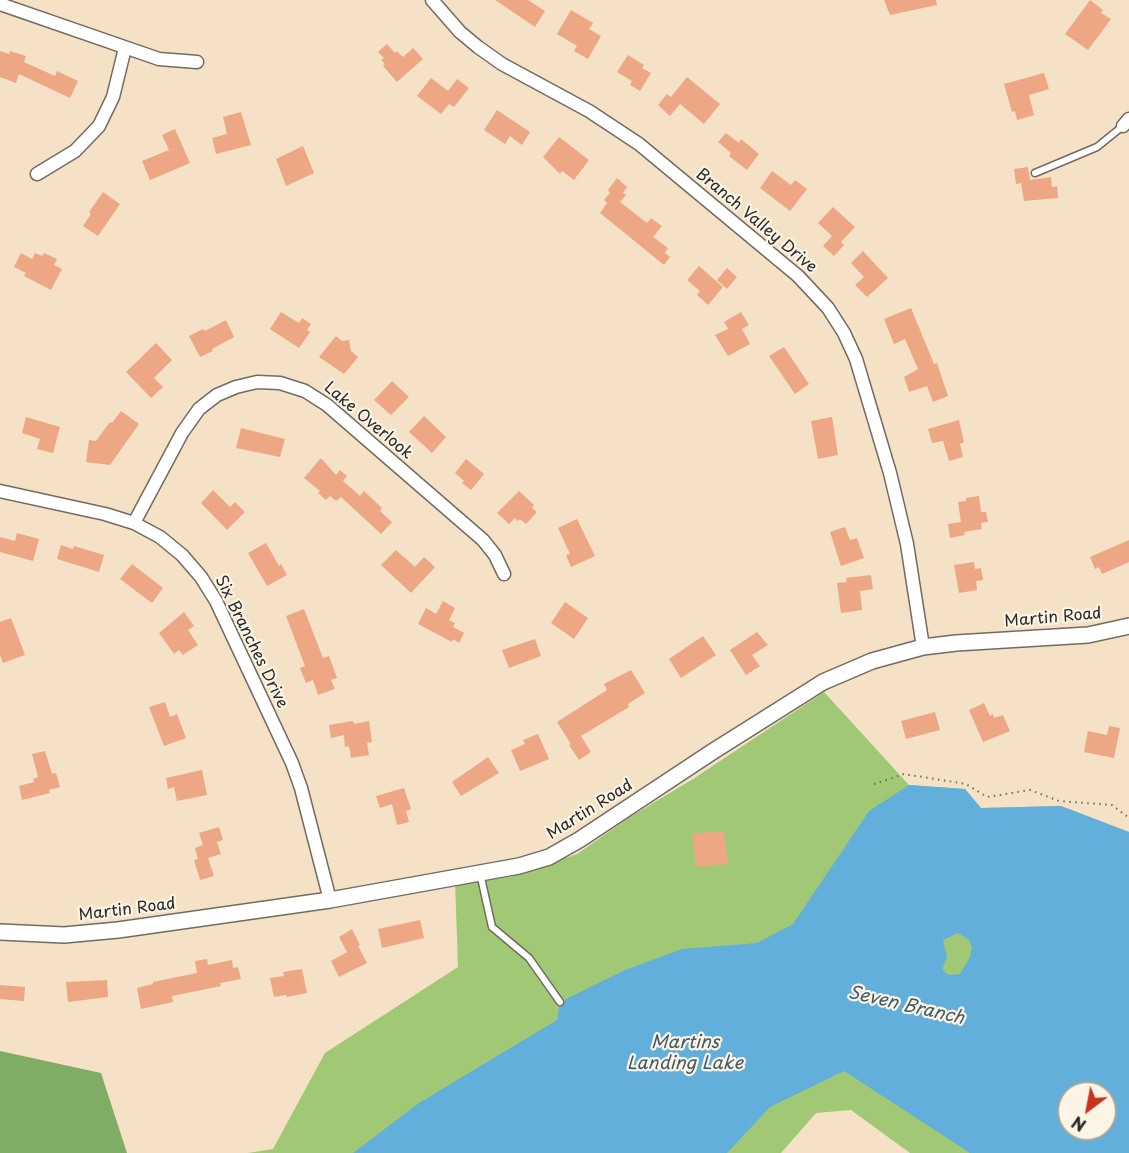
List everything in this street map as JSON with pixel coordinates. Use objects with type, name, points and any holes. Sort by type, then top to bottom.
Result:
[{"type":"street","name":"Branch Valley Drive","points":[[432,0],[460,32],[494,58],[589,111],[639,144],[798,276],[828,308],[844,333],[856,359],[890,473],[907,544],[923,648]]},
{"type":"street","points":[[0,4],[159,59],[196,62]]},
{"type":"street","points":[[37,174],[75,151],[99,126],[113,97],[125,48]]},
{"type":"street","name":"Lake Overlook","points":[[134,524],[182,433],[199,409],[217,395],[236,387],[257,382],[280,383],[305,391],[327,405],[483,540],[495,555],[504,574]]},
{"type":"street","name":"Six Branches Drive","points":[[0,491],[105,514],[134,524],[160,537],[182,555],[201,577],[216,601],[301,788],[330,900]]},
{"type":"street","name":"Martin Road","points":[[0,932],[64,935],[118,930],[330,900],[519,866],[549,857],[579,840],[823,682],[872,661],[923,648],[956,643],[1088,635],[1129,626]]},
{"type":"lane","points":[[1035,173],[1097,147],[1126,122]]},
{"type":"lane","points":[[479,873],[492,927],[529,958],[560,1002]]},
{"type":"path","points":[[874,784],[904,774],[966,784],[987,797],[1030,790],[1059,801],[1112,805],[1129,819]]},
{"type":"green space","name":"Martins Landing Lake","points":[[824,692],[909,785],[965,789],[981,808],[1061,806],[1129,832],[1129,1153],[910,1153],[851,1110],[816,1113],[781,1153],[248,1153],[273,1149],[325,1053],[458,967],[455,881],[510,877],[577,854],[630,817],[693,779]]},
{"type":"green space","points":[[0,1051],[101,1073],[127,1153],[0,1153]]},
{"type":"water","name":"Martins Landing Lake","points":[[909,785],[965,789],[981,808],[1061,806],[1129,832],[1129,1153],[970,1153],[844,1071],[770,1107],[727,1153],[353,1153],[419,1103],[557,1020],[560,1002],[625,970],[682,949],[757,943],[793,924],[869,811]],"holes":[[[958,933],[969,940],[972,948],[970,957],[960,974],[949,975],[942,970],[947,957],[943,940]]]},
{"type":"building","points":[[495,0],[528,0],[545,11],[535,27]]},
{"type":"building","points":[[884,0],[936,0],[937,5],[890,15]]},
{"type":"building","points":[[1090,0],[1103,10],[1101,13],[1111,19],[1088,50],[1065,34]]},
{"type":"building","points":[[571,10],[593,23],[589,29],[601,36],[588,59],[574,51],[577,46],[557,34]]},
{"type":"building","points":[[387,44],[395,53],[397,51],[403,57],[413,48],[423,59],[397,82],[383,66],[385,64],[381,60],[384,58],[378,52]]},
{"type":"building","points":[[0,51],[9,54],[10,51],[26,56],[24,62],[55,76],[57,71],[78,81],[70,98],[19,74],[16,83],[0,77]]},
{"type":"building","points":[[628,55],[644,65],[642,68],[651,73],[640,91],[630,85],[632,81],[617,72]]},
{"type":"building","points":[[1044,73],[1049,89],[1029,95],[1034,115],[1017,120],[1015,111],[1012,112],[1004,84]]},
{"type":"building","points":[[687,77],[720,104],[704,124],[680,104],[670,116],[658,105],[667,94],[671,97]]},
{"type":"building","points":[[431,78],[448,91],[457,79],[469,88],[454,107],[449,104],[441,114],[417,96]]},
{"type":"building","points":[[497,110],[530,132],[522,145],[510,136],[505,144],[484,130]]},
{"type":"building","points":[[241,112],[251,145],[216,154],[212,138],[227,134],[223,117]]},
{"type":"building","points":[[175,129],[190,163],[150,180],[142,161],[169,150],[162,135]]},
{"type":"building","points":[[726,133],[739,143],[741,139],[759,154],[747,170],[729,156],[731,153],[718,142]]},
{"type":"building","points":[[559,137],[589,160],[574,180],[562,171],[560,174],[543,157]]},
{"type":"building","points":[[303,146],[314,173],[286,186],[276,159]]},
{"type":"building","points":[[1028,167],[1030,180],[1051,177],[1052,187],[1057,186],[1058,198],[1024,201],[1021,183],[1016,184],[1014,169]]},
{"type":"building","points":[[772,171],[791,185],[795,180],[807,189],[790,211],[760,188]]},
{"type":"building","points":[[617,178],[627,187],[623,193],[626,195],[620,202],[647,223],[651,218],[662,226],[653,237],[668,248],[665,253],[670,257],[664,265],[600,213],[607,203],[604,200],[610,193],[608,190]]},
{"type":"building","points":[[103,192],[120,204],[98,236],[83,226],[91,214],[89,212]]},
{"type":"building","points":[[833,207],[855,227],[841,242],[844,245],[834,256],[823,246],[832,236],[818,223]]},
{"type":"building","points":[[863,251],[888,278],[867,297],[855,285],[864,277],[851,263]]},
{"type":"building","points":[[21,253],[32,259],[35,253],[42,256],[44,253],[57,259],[54,265],[62,269],[51,290],[24,276],[26,273],[14,267]]},
{"type":"building","points":[[699,266],[723,287],[708,305],[697,295],[700,291],[687,280]]},
{"type":"building","points":[[727,268],[737,277],[727,289],[717,280]]},
{"type":"building","points":[[911,308],[934,364],[937,363],[948,396],[933,402],[927,386],[909,392],[904,377],[918,369],[905,339],[894,344],[884,319]]},
{"type":"building","points":[[281,312],[299,323],[302,318],[311,324],[307,330],[310,332],[299,348],[270,329]]},
{"type":"building","points":[[741,312],[749,325],[742,329],[750,344],[728,356],[715,335],[728,329],[724,322]]},
{"type":"building","points":[[226,320],[234,337],[200,357],[189,336]]},
{"type":"building","points":[[336,336],[342,341],[349,340],[351,351],[358,357],[344,374],[319,357]]},
{"type":"building","points":[[156,343],[172,360],[154,378],[163,387],[151,398],[126,372]]},
{"type":"building","points":[[784,347],[809,384],[795,394],[769,356]]},
{"type":"building","points":[[392,381],[409,397],[391,415],[374,400]]},
{"type":"building","points":[[121,411],[139,424],[110,465],[86,462],[89,440],[96,441]]},
{"type":"building","points":[[424,416],[446,437],[432,453],[409,432]]},
{"type":"building","points":[[26,417],[60,427],[53,453],[37,449],[40,439],[22,433]]},
{"type":"building","points":[[832,417],[838,455],[818,459],[811,421]]},
{"type":"building","points":[[959,420],[964,442],[960,444],[963,457],[949,461],[943,441],[932,443],[928,429]]},
{"type":"building","points":[[241,428],[285,439],[280,457],[236,448]]},
{"type":"building","points":[[321,458],[336,475],[340,470],[347,476],[343,481],[360,496],[364,491],[382,508],[380,511],[392,522],[381,534],[341,497],[336,501],[330,496],[326,500],[318,493],[320,491],[304,478]]},
{"type":"building","points":[[466,459],[484,474],[471,490],[455,473]]},
{"type":"building","points":[[213,490],[230,507],[235,502],[245,512],[227,530],[201,503]]},
{"type":"building","points":[[519,491],[534,505],[532,508],[537,512],[526,524],[515,518],[509,524],[497,513]]},
{"type":"building","points":[[979,496],[981,512],[986,512],[988,522],[981,523],[982,529],[964,532],[965,535],[950,538],[948,524],[961,522],[958,502]]},
{"type":"building","points":[[577,519],[595,556],[571,567],[566,555],[570,554],[558,528]]},
{"type":"building","points":[[845,527],[850,540],[857,538],[864,558],[841,566],[830,532]]},
{"type":"building","points":[[17,533],[39,539],[33,561],[0,552],[0,537],[15,541]]},
{"type":"building","points":[[1129,540],[1129,562],[1102,574],[1099,567],[1095,569],[1090,557]]},
{"type":"building","points":[[266,543],[287,575],[267,586],[248,553]]},
{"type":"building","points":[[61,545],[73,549],[74,546],[104,555],[99,572],[57,559]]},
{"type":"building","points":[[396,550],[415,567],[424,557],[435,567],[411,593],[381,565]]},
{"type":"building","points":[[974,562],[975,569],[981,568],[983,580],[976,581],[977,590],[959,593],[954,565]]},
{"type":"building","points":[[132,564],[163,588],[152,603],[120,579]]},
{"type":"building","points":[[871,575],[873,589],[860,591],[862,610],[841,613],[837,583],[847,582],[846,578]]},
{"type":"building","points":[[443,601],[455,608],[449,620],[455,623],[453,627],[464,633],[459,643],[453,639],[452,642],[418,624],[426,608],[436,614]]},
{"type":"building","points":[[565,602],[588,618],[574,639],[551,623]]},
{"type":"building","points":[[304,609],[323,658],[329,656],[337,678],[331,680],[335,689],[318,695],[313,680],[306,683],[300,668],[305,666],[286,616]]},
{"type":"building","points":[[184,612],[194,626],[188,630],[198,645],[183,655],[179,650],[174,654],[159,633]]},
{"type":"building","points":[[11,618],[25,655],[3,663],[0,655],[0,622]]},
{"type":"building","points":[[757,632],[768,645],[752,655],[760,666],[746,675],[730,650]]},
{"type":"building","points":[[703,636],[716,655],[681,678],[669,659]]},
{"type":"building","points":[[535,639],[541,656],[509,668],[502,650]]},
{"type":"building","points":[[631,670],[645,693],[628,704],[629,707],[581,736],[591,752],[579,760],[557,722],[607,690],[604,684]]},
{"type":"building","points":[[165,702],[170,717],[177,714],[186,738],[164,746],[149,707]]},
{"type":"building","points":[[984,703],[990,716],[993,714],[994,718],[1003,715],[1010,731],[983,742],[969,710]]},
{"type":"building","points":[[935,712],[940,730],[906,739],[901,721]]},
{"type":"building","points":[[353,721],[354,724],[369,721],[372,742],[367,743],[369,755],[351,758],[349,746],[345,747],[344,735],[331,738],[329,725]]},
{"type":"building","points":[[1109,726],[1120,728],[1114,758],[1084,752],[1088,731],[1107,735]]},
{"type":"building","points":[[538,734],[549,759],[520,771],[511,750],[525,744],[523,740]]},
{"type":"building","points":[[45,751],[52,774],[56,773],[60,787],[49,790],[50,793],[22,800],[19,786],[34,782],[33,779],[38,777],[32,754]]},
{"type":"building","points":[[488,757],[499,773],[461,796],[452,782]]},
{"type":"building","points":[[202,770],[207,795],[177,801],[174,787],[168,789],[166,778]]},
{"type":"building","points":[[404,788],[411,809],[406,811],[409,822],[397,825],[392,804],[380,808],[376,796]]},
{"type":"building","points":[[219,827],[223,840],[217,842],[221,854],[208,858],[214,876],[200,880],[194,860],[198,859],[195,848],[203,845],[199,833]]},
{"type":"building","points":[[724,831],[728,864],[696,867],[692,834]]},
{"type":"building","points":[[420,920],[424,938],[382,948],[378,929]]},
{"type":"building","points":[[352,929],[367,963],[339,977],[331,961],[347,952],[339,937]]},
{"type":"building","points":[[207,959],[208,965],[232,960],[233,968],[238,967],[241,979],[220,983],[221,986],[172,996],[173,1002],[141,1009],[137,988],[153,984],[153,982],[197,973],[195,961]]},
{"type":"building","points":[[302,969],[307,993],[274,997],[270,978],[284,976],[283,972]]},
{"type":"building","points":[[107,980],[108,997],[68,1002],[66,982]]},
{"type":"building","points":[[0,985],[25,987],[24,1001],[0,999]]},
{"type":"water label","name":"Seven Branch","points":[[906,1006]]}]
